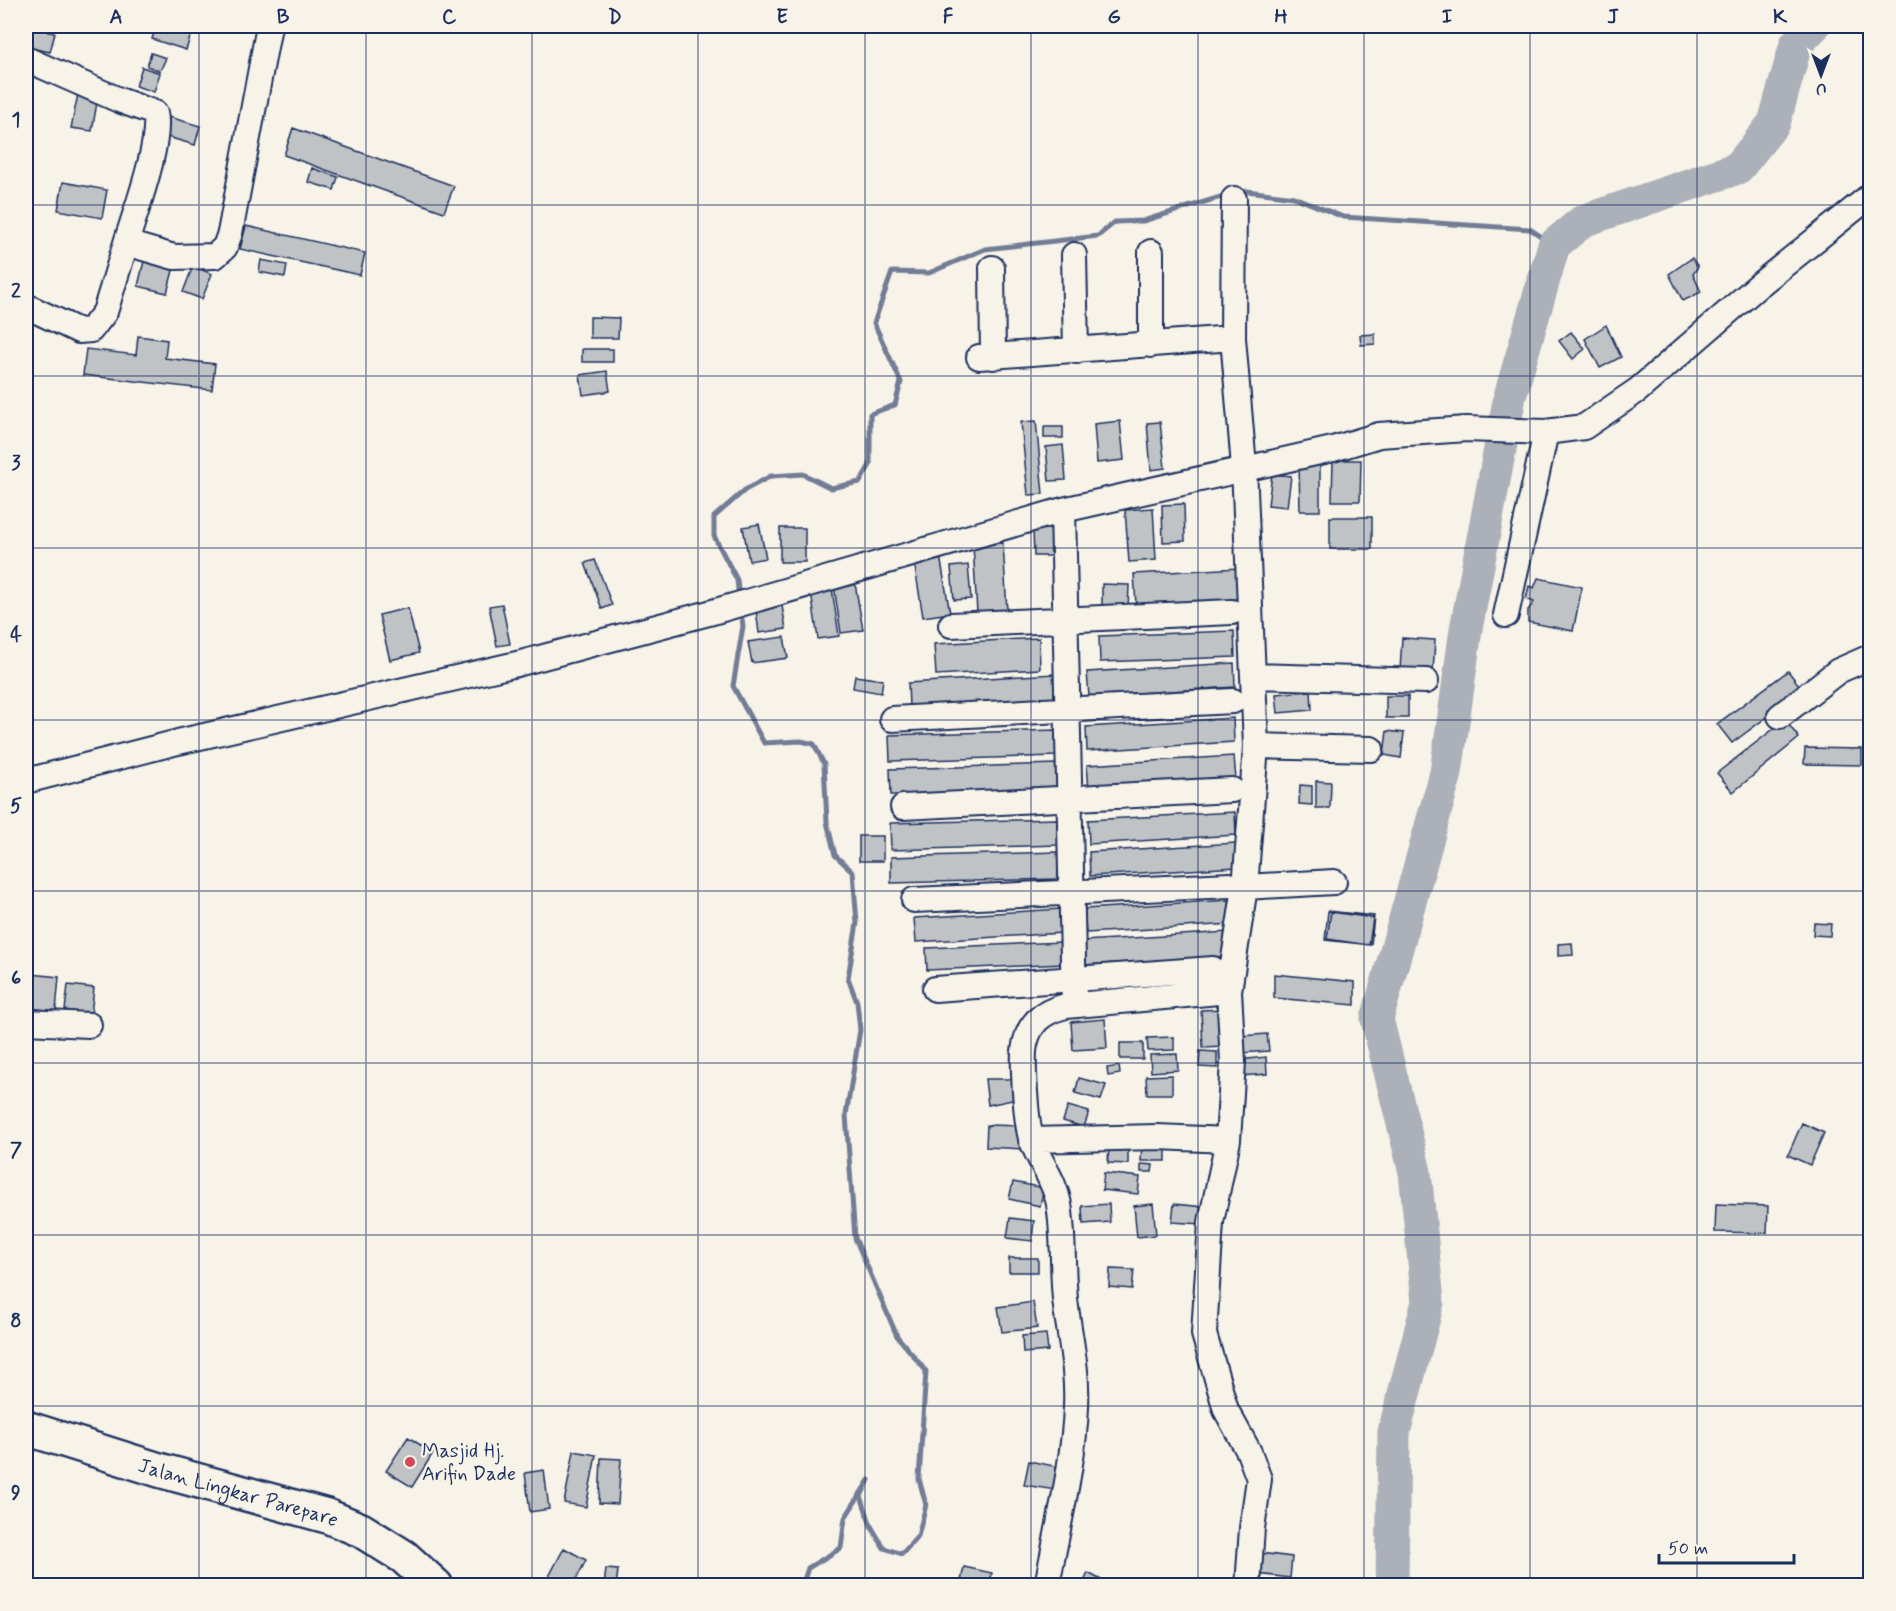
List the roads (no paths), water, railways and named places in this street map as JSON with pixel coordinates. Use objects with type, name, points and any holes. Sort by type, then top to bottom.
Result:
[{"type":"highway","name":"Jalan Lingkar Parepare","points":[[26,1428],[159,1470],[327,1516],[361,1530],[404,1557],[436,1586]]},
{"type":"street","points":[[126,243],[174,257],[215,256],[225,247],[230,232],[269,26]]},
{"type":"street","points":[[26,59],[155,113],[157,119],[151,158],[105,312],[91,330],[79,331],[26,306]]},
{"type":"street","points":[[26,781],[178,742],[516,664],[709,613],[1063,510],[1244,467],[1333,449],[1379,435],[1467,429],[1534,432],[1584,427],[1638,390],[1759,285],[1870,196]]},
{"type":"street","points":[[1234,199],[1233,338],[1244,467],[1256,746],[1238,886],[1229,991],[1233,1070],[1228,1140],[1211,1222],[1204,1334],[1226,1410],[1249,1452],[1259,1479],[1252,1528],[1248,1586]]},
{"type":"street","points":[[1151,252],[1151,345]]},
{"type":"street","points":[[1074,255],[1076,351]]},
{"type":"street","points":[[992,268],[986,357],[1233,338]]},
{"type":"street","points":[[1506,615],[1534,432]]},
{"type":"street","points":[[1063,510],[1074,1005]]},
{"type":"street","points":[[951,625],[1232,612]]},
{"type":"street","points":[[1780,716],[1838,671],[1870,657]]},
{"type":"street","points":[[1253,676],[1426,681]]},
{"type":"street","points":[[892,719],[1233,701]]},
{"type":"street","points":[[1256,746],[1371,748]]},
{"type":"street","points":[[903,807],[1232,790]]},
{"type":"street","points":[[914,900],[1334,882]]},
{"type":"street","points":[[935,989],[1213,969]]},
{"type":"street","points":[[1047,1586],[1076,1408],[1076,1366],[1065,1300],[1059,1204],[1053,1183],[1031,1140],[1024,1066],[1027,1038],[1031,1026],[1048,1011],[1074,1005],[1229,991]]},
{"type":"street","points":[[26,1022],[89,1025]]},
{"type":"street","points":[[1031,1140],[1157,1137],[1228,1140]]},
{"type":"waterway","points":[[1392,1586],[1394,1432],[1428,1302],[1415,1172],[1377,1019],[1446,773],[1466,629],[1510,396],[1554,245],[1583,221],[1738,168],[1774,123],[1796,44],[1814,26]]},
{"type":"waterway","points":[[1237,193],[1247,191],[1294,197],[1343,217],[1530,229],[1554,245]]},
{"type":"waterway","points":[[739,599],[737,580],[714,536],[714,517],[745,490],[771,476],[803,474],[831,488],[860,482],[870,465],[870,414],[895,405],[901,382],[874,323],[892,272],[929,273],[985,249],[1098,236],[1115,222],[1143,221],[1227,195]]},
{"type":"waterway","points":[[741,611],[743,626],[733,686],[764,743],[801,741],[814,744],[824,764],[827,822],[835,855],[853,872],[857,923],[848,978],[857,1002],[860,1030],[846,1115],[855,1238],[897,1336],[926,1371],[919,1479],[926,1505],[918,1536],[902,1554],[884,1548],[871,1526],[861,1496],[869,1480],[845,1518],[841,1548],[808,1568],[802,1586]]},
{"type":"place","name":"Masjid Hj. Arifin Dade","points":[[410,1462]]}]
